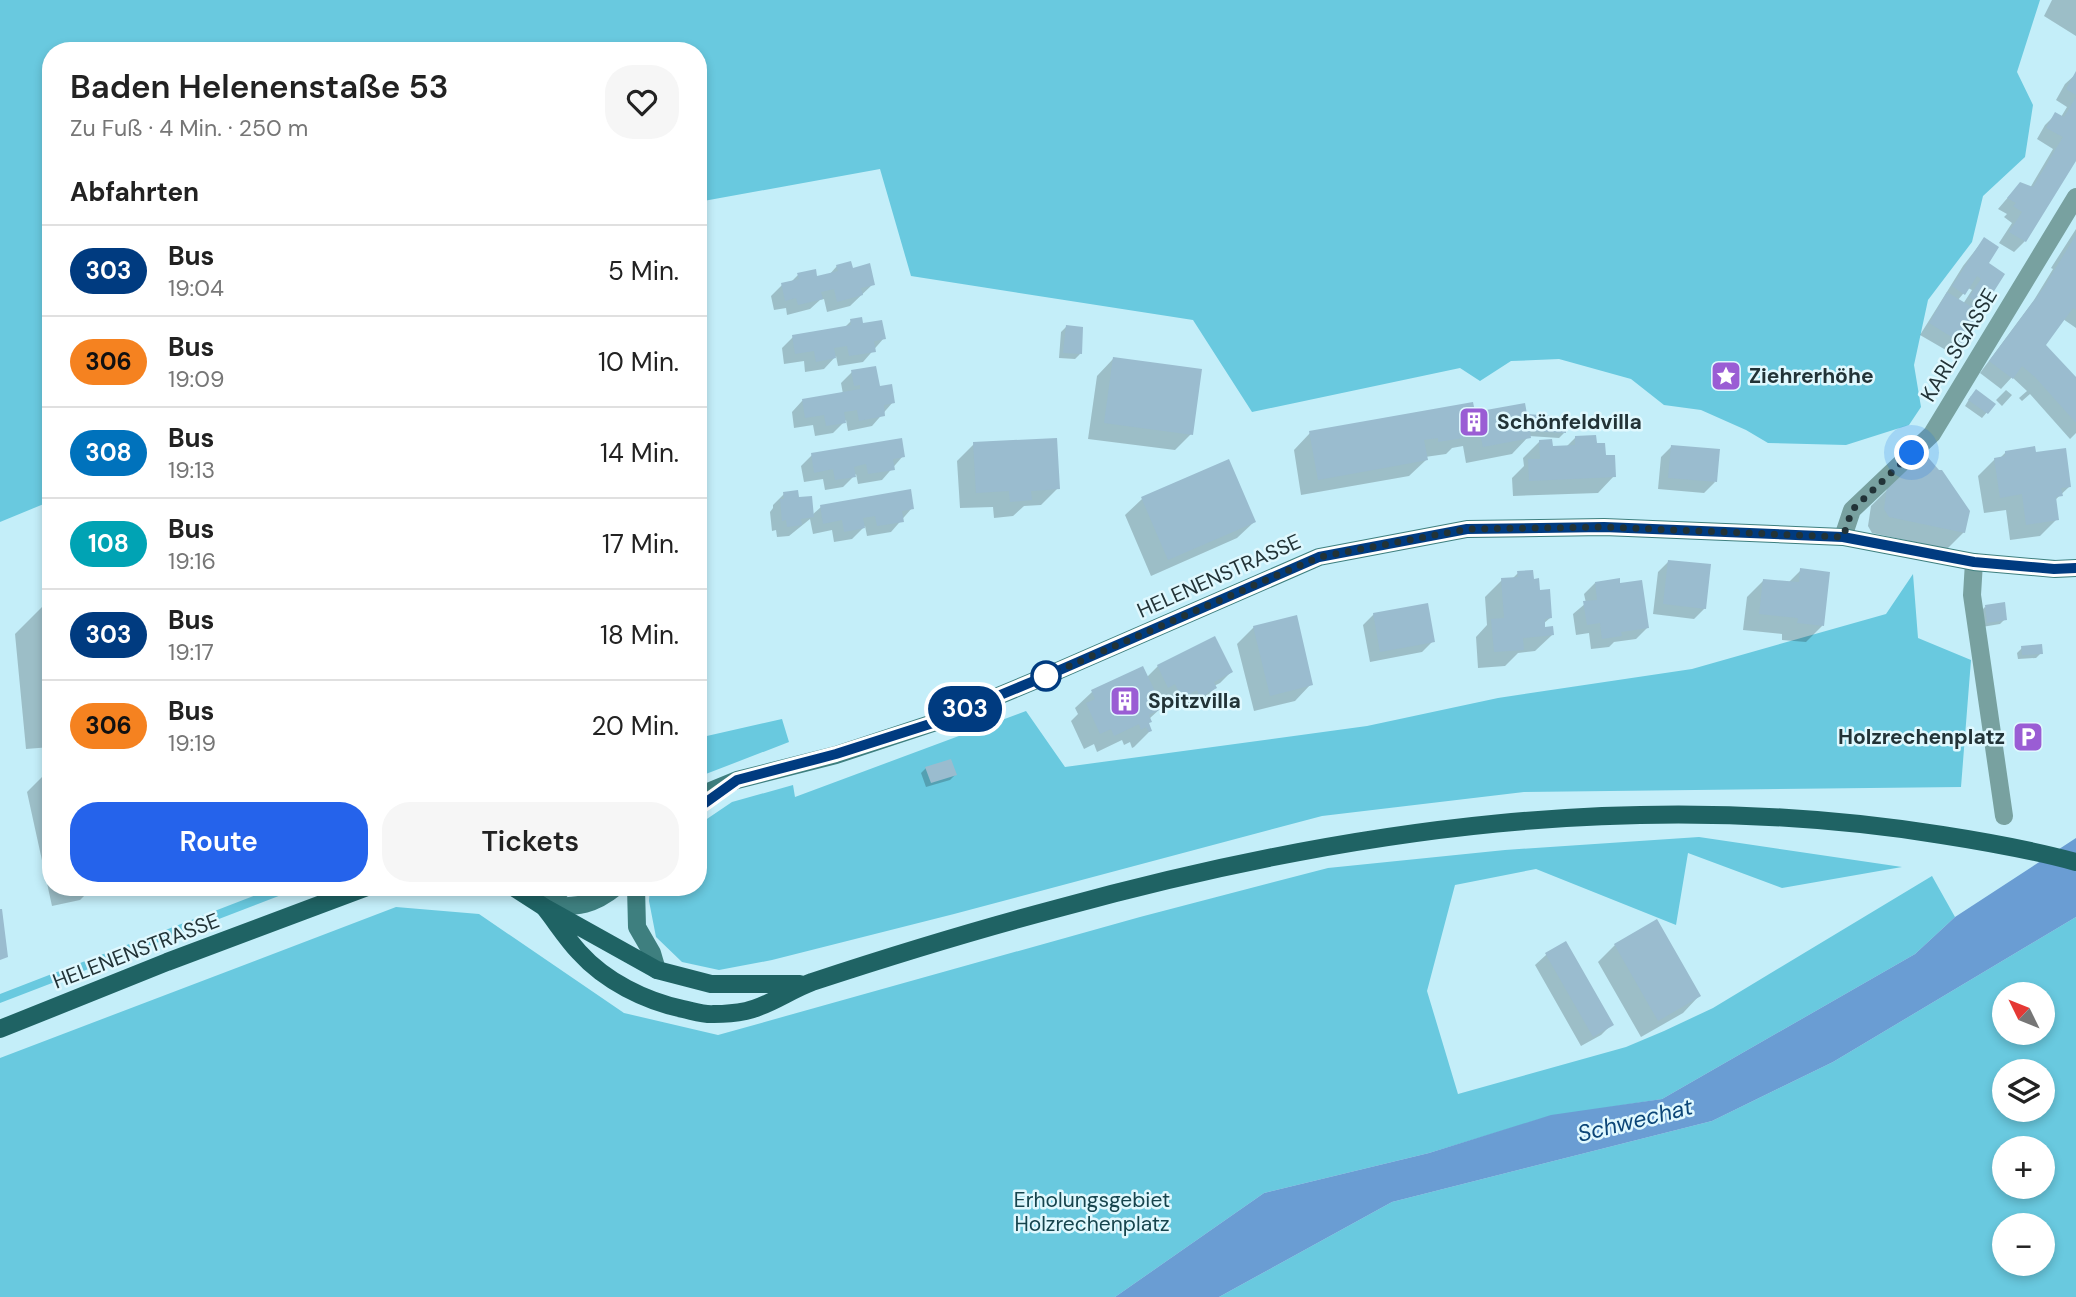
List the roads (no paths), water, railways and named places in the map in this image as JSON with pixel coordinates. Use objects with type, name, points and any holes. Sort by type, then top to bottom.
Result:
[{"type":"main road","points":[[544,907],[581,954],[620,985],[659,1004],[710,1015],[749,1011],[807,984],[989,928],[1135,888],[1276,856],[1487,823],[1659,814],[1846,821],[1995,844],[2076,862]]},
{"type":"main road","name":"HELENENSTRASSE","points":[[0,1029],[343,896]]},
{"type":"main road","points":[[527,896],[657,970],[710,984],[807,984]]},
{"type":"street","name":"KARLSGASSE","points":[[1843,537],[1852,510],[1932,434],[2076,197]]},
{"type":"street","name":"HELENENSTRASSE","points":[[707,792],[737,780],[836,754],[933,723],[1319,557],[1467,529],[1604,527],[1843,537],[1974,562],[2054,569],[2076,568]]},
{"type":"street","points":[[1974,562],[1972,595],[2004,816]]},
{"type":"street","name":"HELENENSTRASSE","points":[[707,802],[737,780]]},
{"type":"street","points":[[544,907],[555,896]]},
{"type":"street","points":[[544,907],[585,905],[605,896]]},
{"type":"street","points":[[636,896],[636,927],[652,953],[657,970]]},
{"type":"water","name":"Schwechat","points":[[2076,838],[2076,917],[1833,1062],[1712,1121],[1392,1202],[1219,1297],[1115,1297],[1264,1193],[1429,1153],[1551,1115],[1662,1099],[1915,954],[1955,917]]},
{"type":"place","name":"Ziehrerhöhe","points":[[1726,376]]},
{"type":"place","name":"Schönfeldvilla","points":[[1474,422]]},
{"type":"place","name":"Spitzvilla","points":[[1125,701]]},
{"type":"place","name":"Holzrechenplatz","points":[[2028,737]]},
{"type":"park label","name":"Erholungsgebiet Holzrechenplatz","points":[[1092,1212]]}]
